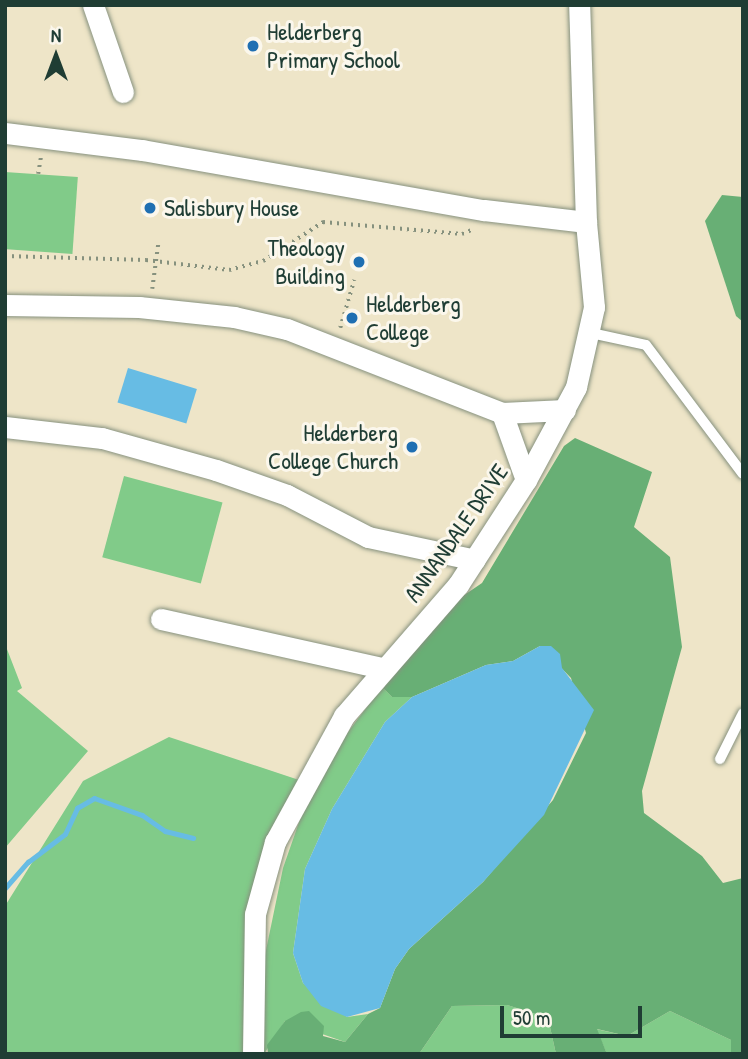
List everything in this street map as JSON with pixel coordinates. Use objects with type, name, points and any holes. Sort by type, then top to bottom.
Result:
[{"type":"street","points":[[93,5],[122,92]]},
{"type":"street","name":"ANNANDALE DRIVE","points":[[253,1054],[255,914],[275,842],[344,716],[382,668],[432,617],[475,560],[526,480],[565,410],[591,332],[594,307],[586,222],[579,5]]},
{"type":"street","points":[[5,133],[142,150],[509,214],[586,222]]},
{"type":"street","points":[[5,305],[139,307],[234,317],[334,346],[502,413],[565,410]]},
{"type":"street","points":[[502,413],[526,480]]},
{"type":"street","points":[[5,427],[102,438],[204,466],[287,495],[368,537],[475,560]]},
{"type":"street","points":[[161,620],[382,668]]},
{"type":"lane","points":[[591,332],[646,345],[743,474]]},
{"type":"lane","points":[[720,758],[743,713]]},
{"type":"path","points":[[38,174],[39,168]]},
{"type":"path","points":[[5,256],[155,261],[217,270],[241,268],[263,261],[323,222],[462,234],[509,214]]},
{"type":"path","points":[[151,294],[158,244]]},
{"type":"path","points":[[334,346],[354,280]]},
{"type":"green space","points":[[5,172],[78,177],[72,254],[5,249]]},
{"type":"green space","points":[[722,195],[743,197],[743,322],[736,316],[705,221]]},
{"type":"green space","points":[[575,438],[652,472],[634,527],[670,557],[682,647],[642,791],[644,813],[702,856],[723,883],[743,878],[743,1054],[731,1054],[731,1040],[670,1011],[627,1036],[597,1029],[607,1054],[556,1054],[548,1018],[507,1005],[452,1006],[419,1054],[268,1054],[267,1045],[285,1021],[301,1012],[309,1011],[324,1026],[323,1036],[345,1042],[368,1014],[380,1008],[395,969],[409,949],[483,882],[553,800],[586,733],[571,678],[540,646],[513,661],[486,665],[412,697],[392,697],[382,687],[432,617],[482,583],[564,446]]},
{"type":"green space","points":[[124,476],[223,502],[201,584],[102,557]]},
{"type":"green space","points":[[5,644],[22,688],[17,691],[88,751],[5,848]]},
{"type":"green space","points":[[382,687],[392,697],[412,697],[385,722],[332,809],[305,869],[293,953],[303,983],[347,1017],[368,1014],[345,1042],[285,1021],[264,1054],[265,955],[283,868],[304,808],[336,748]]},
{"type":"green space","points":[[169,737],[299,780],[269,837],[246,1054],[5,1054],[5,906],[83,781]]},
{"type":"green space","points":[[507,1005],[548,1018],[556,1054],[419,1054],[452,1006]]},
{"type":"green space","points":[[670,1011],[731,1040],[731,1054],[607,1054],[596,1029],[627,1036]]},
{"type":"water","points":[[128,368],[197,389],[186,423],[117,402]]},
{"type":"water","points":[[540,646],[551,646],[560,654],[562,668],[594,710],[544,815],[483,882],[409,949],[395,969],[380,1008],[347,1017],[321,1006],[303,983],[293,953],[305,869],[332,809],[385,722],[412,697],[486,665],[513,661]]},
{"type":"waterway","points":[[5,888],[28,862],[65,834],[77,808],[94,798],[142,815],[165,831],[193,838]]},
{"type":"place","name":"Helderberg Primary School","points":[[253,46]]},
{"type":"place","name":"Salisbury House","points":[[150,208]]},
{"type":"place","name":"Theology Building","points":[[359,262]]},
{"type":"place","name":"Helderberg College","points":[[352,318]]},
{"type":"place","name":"Helderberg College Church","points":[[412,447]]}]
